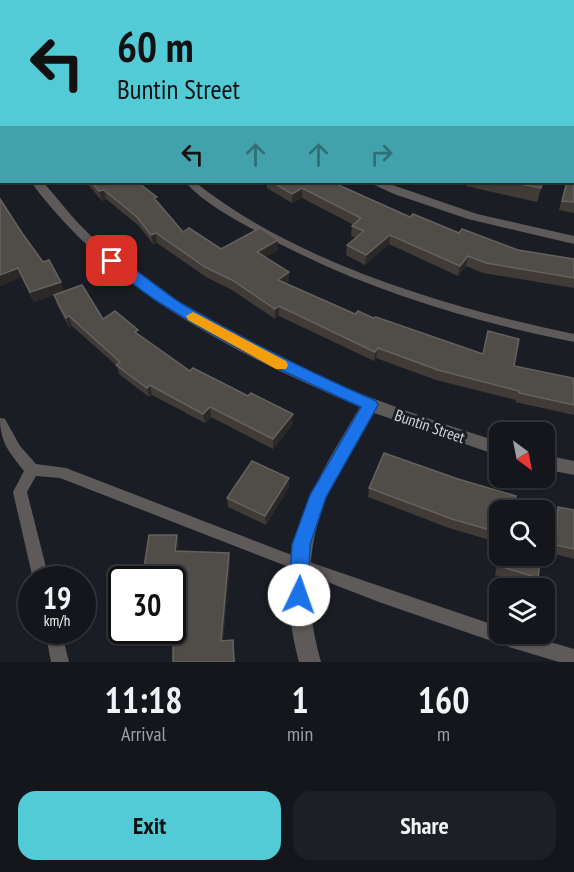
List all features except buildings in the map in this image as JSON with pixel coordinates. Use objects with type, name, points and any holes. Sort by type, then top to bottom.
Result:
[{"type":"street","name":"Buntin Street","points":[[38,183],[73,225],[112,261],[163,298],[236,342],[287,368],[370,405],[489,446]]},
{"type":"street","points":[[377,183],[474,217],[541,235],[574,240]]},
{"type":"street","points":[[310,662],[304,643],[299,595],[301,545],[318,495],[370,405]]},
{"type":"street","points":[[555,464],[574,468]]},
{"type":"lane","points":[[191,183],[247,222],[358,276],[452,309],[517,327],[574,338]]},
{"type":"lane","points":[[0,423],[15,450],[32,470],[61,472],[300,565],[518,642],[574,658]]},
{"type":"lane","points":[[32,470],[20,492],[38,566]]},
{"type":"lane","points":[[56,644],[60,662]]},
{"type":"slow traffic","points":[[193,316],[281,365]]},
{"type":"route","points":[[112,261],[163,298],[236,342],[287,368],[370,405],[318,495],[301,545],[299,595]]}]
